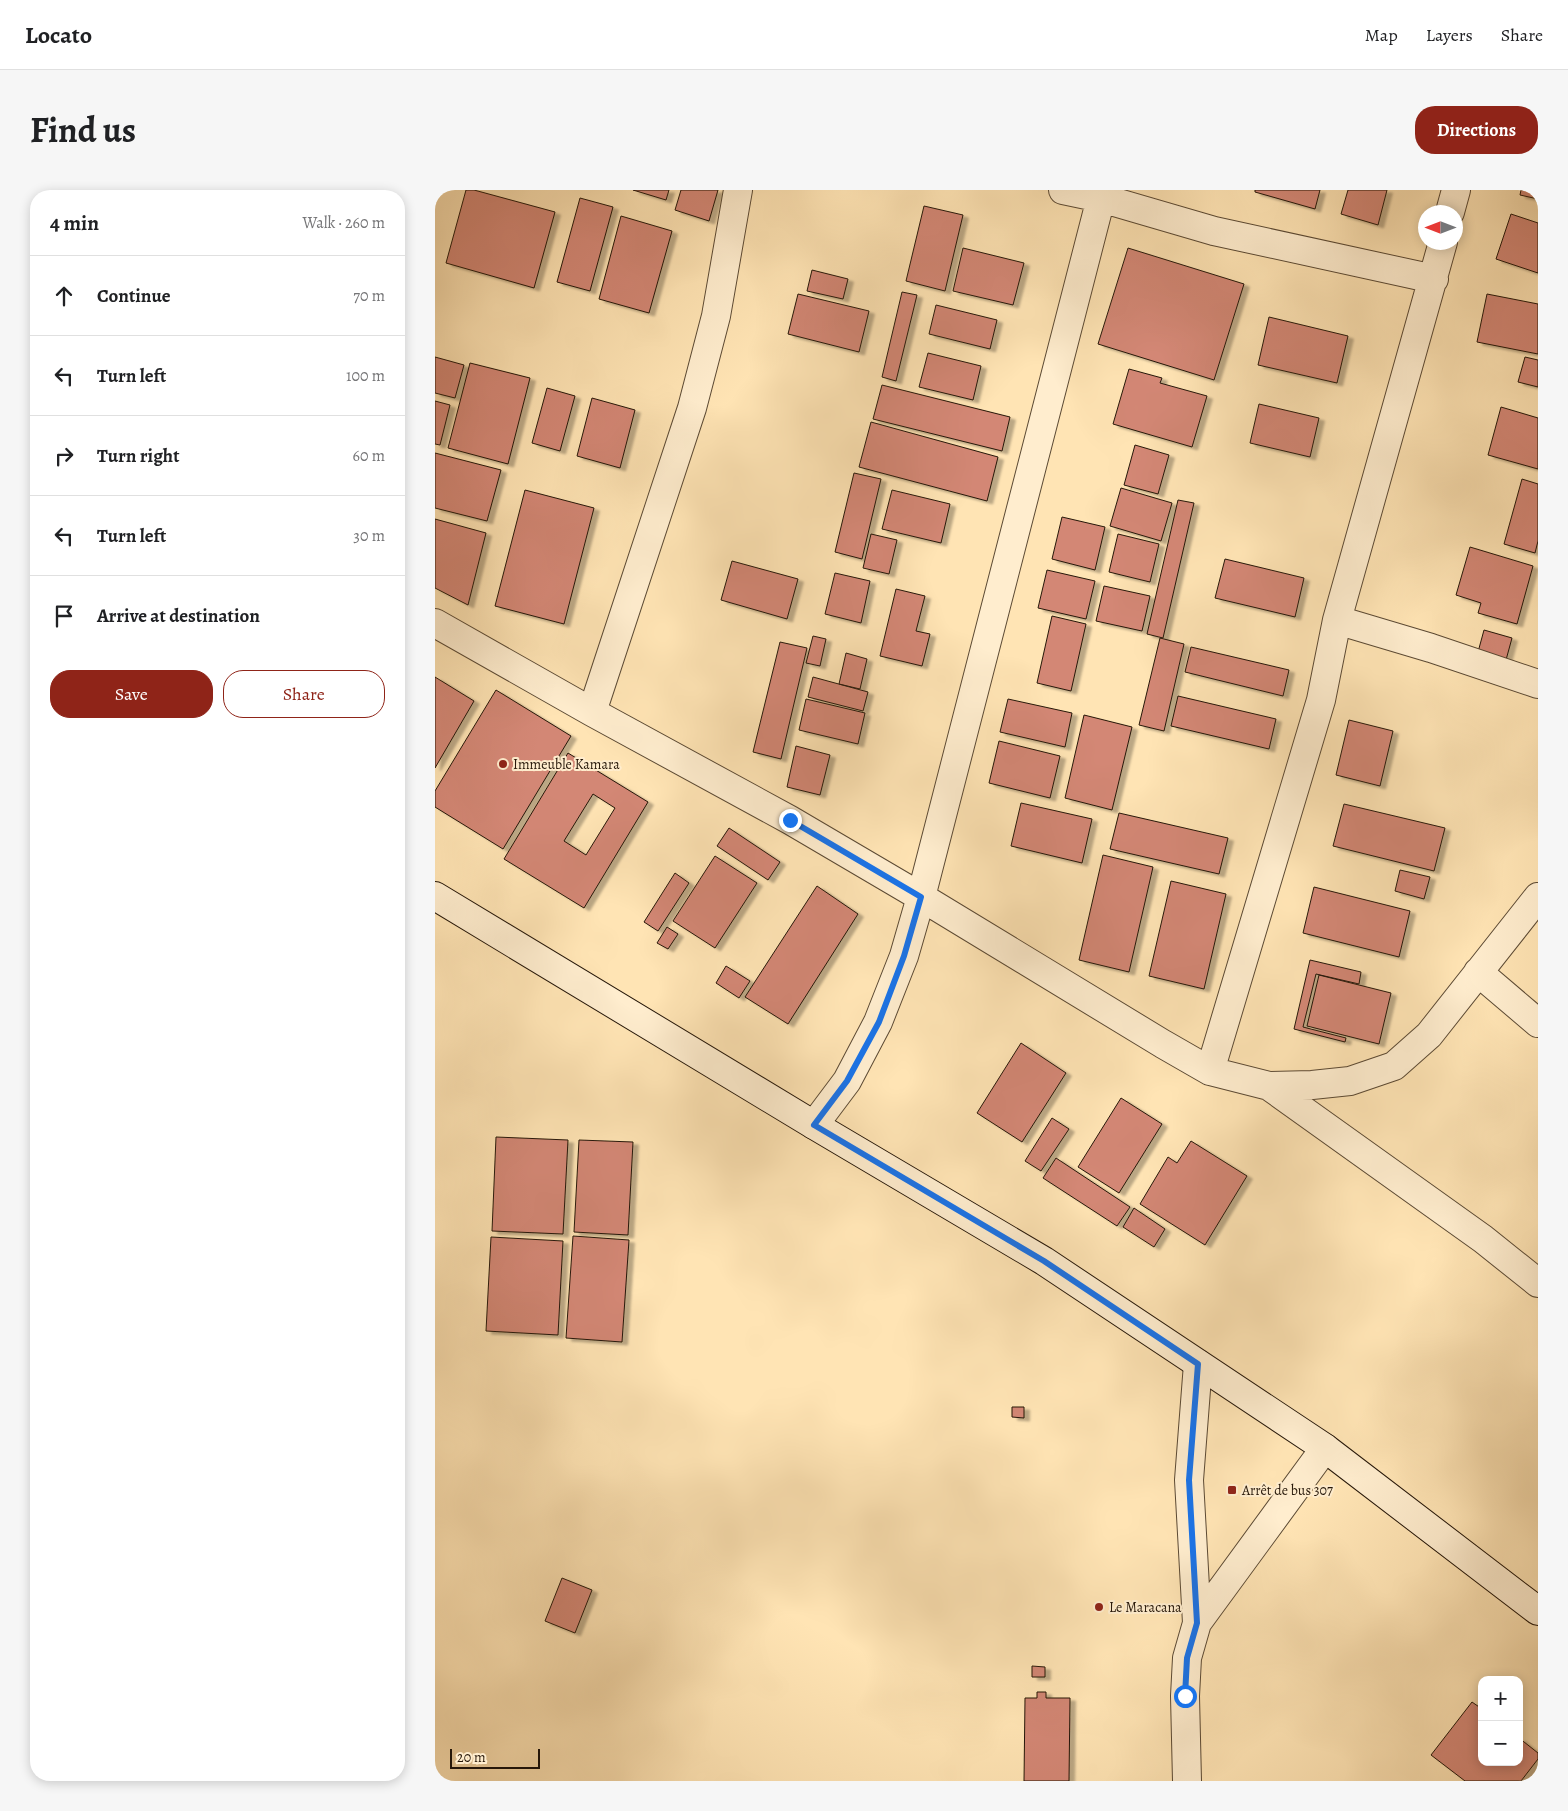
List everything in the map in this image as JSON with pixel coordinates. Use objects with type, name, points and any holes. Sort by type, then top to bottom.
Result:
[{"type":"street","points":[[591,712],[692,408],[716,316],[738,190]]},
{"type":"street","points":[[1063,190],[1101,198],[1214,231],[1434,279]]},
{"type":"street","points":[[1452,205],[1455,190]]},
{"type":"street","points":[[814,1125],[847,1081],[879,1022],[904,956],[921,897],[1101,198]]},
{"type":"street","points":[[1210,1071],[1321,700],[1337,620],[1441,250]]},
{"type":"street","points":[[1337,620],[1431,648],[1538,684]]},
{"type":"street","points":[[435,623],[591,712],[790,820],[1210,1071],[1269,1086],[1311,1085],[1350,1081],[1394,1066],[1429,1035],[1538,897]]},
{"type":"street","points":[[435,896],[814,1125],[1044,1261],[1325,1448],[1538,1611]]},
{"type":"street","points":[[1478,972],[1538,1023]]},
{"type":"street","points":[[1269,1086],[1483,1239],[1538,1282]]},
{"type":"street","points":[[1187,1781],[1185,1696],[1187,1658],[1197,1623],[1189,1480],[1198,1364]]},
{"type":"street","points":[[1197,1623],[1325,1448]]},
{"type":"building","points":[[466,190],[474,190],[555,212],[534,288],[446,263]]},
{"type":"building","points":[[633,190],[669,190],[666,200]]},
{"type":"building","points":[[681,190],[718,190],[709,221],[675,210]]},
{"type":"building","points":[[1255,190],[1320,190],[1315,209],[1255,192]]},
{"type":"building","points":[[1348,190],[1387,190],[1378,225],[1341,214]]},
{"type":"building","points":[[1521,190],[1538,190],[1538,199],[1520,195]]},
{"type":"building","points":[[580,198],[613,207],[590,291],[557,282]]},
{"type":"building","points":[[924,206],[963,215],[945,291],[906,281]]},
{"type":"building","points":[[1511,214],[1538,223],[1538,273],[1496,259]]},
{"type":"building","points":[[621,216],[672,231],[649,313],[599,299]]},
{"type":"building","points":[[963,248],[1024,263],[1013,305],[953,291]]},
{"type":"building","points":[[1128,248],[1244,284],[1214,380],[1098,344]]},
{"type":"building","points":[[812,270],[848,279],[843,299],[807,291]]},
{"type":"building","points":[[902,292],[917,295],[896,381],[882,377]]},
{"type":"building","points":[[798,294],[869,311],[859,352],[788,334]]},
{"type":"building","points":[[1487,294],[1538,304],[1538,354],[1477,342]]},
{"type":"building","points":[[936,305],[997,320],[990,349],[929,334]]},
{"type":"building","points":[[1269,317],[1348,336],[1337,383],[1258,365]]},
{"type":"building","points":[[928,353],[981,366],[973,400],[919,387]]},
{"type":"building","points":[[435,357],[464,365],[455,398],[435,393]]},
{"type":"building","points":[[1525,357],[1538,360],[1538,387],[1518,382]]},
{"type":"building","points":[[470,363],[530,378],[508,464],[448,448]]},
{"type":"building","points":[[1129,369],[1162,378],[1160,383],[1207,396],[1192,447],[1113,424]]},
{"type":"building","points":[[882,385],[1010,417],[1002,451],[873,419]]},
{"type":"building","points":[[547,388],[575,396],[560,451],[532,443]]},
{"type":"building","points":[[592,398],[635,410],[620,468],[577,456]]},
{"type":"building","points":[[435,401],[450,405],[440,445],[435,444]]},
{"type":"building","points":[[1259,404],[1319,418],[1310,457],[1250,443]]},
{"type":"building","points":[[1501,407],[1538,418],[1538,469],[1488,455]]},
{"type":"building","points":[[871,422],[998,457],[987,501],[859,467]]},
{"type":"building","points":[[1135,445],[1169,455],[1158,494],[1124,485]]},
{"type":"building","points":[[435,453],[501,470],[487,521],[435,508]]},
{"type":"building","points":[[854,473],[881,479],[862,559],[835,552]]},
{"type":"building","points":[[1522,479],[1538,484],[1538,541],[1535,553],[1504,544]]},
{"type":"building","points":[[1121,488],[1172,503],[1161,541],[1110,526]]},
{"type":"building","points":[[525,490],[594,508],[564,624],[495,606]]},
{"type":"building","points":[[892,490],[950,504],[941,543],[882,529]]},
{"type":"building","points":[[1178,500],[1194,503],[1163,638],[1147,634]]},
{"type":"building","points":[[1062,517],[1105,527],[1095,570],[1052,559]]},
{"type":"building","points":[[435,519],[486,533],[468,605],[435,588]]},
{"type":"building","points":[[871,534],[897,540],[889,574],[863,568]]},
{"type":"building","points":[[1118,534],[1159,544],[1150,582],[1109,572]]},
{"type":"building","points":[[1470,547],[1533,566],[1517,624],[1478,613],[1481,603],[1456,595]]},
{"type":"building","points":[[1225,559],[1304,578],[1295,617],[1215,598]]},
{"type":"building","points":[[732,561],[798,579],[787,619],[721,600]]},
{"type":"building","points":[[1047,570],[1095,581],[1086,619],[1038,608]]},
{"type":"building","points":[[835,573],[870,581],[861,623],[825,614]]},
{"type":"building","points":[[1104,586],[1150,596],[1142,631],[1096,621]]},
{"type":"building","points":[[896,589],[925,596],[916,631],[930,634],[922,666],[880,656]]},
{"type":"building","points":[[1052,616],[1086,624],[1071,691],[1037,683]]},
{"type":"building","points":[[1484,630],[1512,638],[1506,660],[1478,652]]},
{"type":"building","points":[[813,636],[826,639],[820,666],[806,663]]},
{"type":"building","points":[[1160,638],[1184,644],[1164,731],[1139,725]]},
{"type":"building","points":[[780,642],[807,648],[781,759],[753,752]]},
{"type":"building","points":[[1191,647],[1289,670],[1283,696],[1185,672]]},
{"type":"building","points":[[846,653],[867,659],[860,689],[839,684]]},
{"type":"building","points":[[435,677],[474,701],[435,768]]},
{"type":"building","points":[[813,677],[868,692],[863,711],[808,697]]},
{"type":"building","name":"Immeuble Kamara","points":[[496,690],[571,736],[503,849],[435,807],[435,791]]},
{"type":"building","points":[[1178,696],[1276,719],[1269,749],[1171,726]]},
{"type":"building","points":[[806,699],[865,713],[858,744],[799,730]]},
{"type":"building","points":[[1008,699],[1072,713],[1065,747],[1000,732]]},
{"type":"building","points":[[1084,715],[1132,727],[1112,810],[1065,798]]},
{"type":"building","points":[[1349,720],[1393,731],[1380,786],[1336,775]]},
{"type":"building","points":[[999,741],[1060,756],[1050,798],[989,783]]},
{"type":"building","points":[[796,746],[830,755],[820,795],[787,787]]},
{"type":"building","points":[[568,753],[648,802],[584,908],[504,859]],"holes":[[[593,794],[615,808],[586,855],[564,841]]]},
{"type":"building","points":[[1021,803],[1092,819],[1082,863],[1011,846]]},
{"type":"building","points":[[1344,804],[1445,828],[1434,871],[1333,846]]},
{"type":"building","points":[[1119,813],[1228,838],[1219,874],[1110,849]]},
{"type":"building","points":[[729,828],[780,862],[768,880],[717,846]]},
{"type":"building","points":[[1103,855],[1153,867],[1129,972],[1079,960]]},
{"type":"building","points":[[715,856],[757,883],[715,948],[673,921]]},
{"type":"building","points":[[1400,870],[1430,877],[1424,899],[1395,891]]},
{"type":"building","points":[[675,873],[689,883],[658,931],[644,922]]},
{"type":"building","points":[[1171,881],[1226,894],[1204,989],[1149,976]]},
{"type":"building","points":[[817,886],[858,914],[788,1024],[745,997]]},
{"type":"building","points":[[1314,887],[1410,911],[1399,957],[1303,933]]},
{"type":"building","points":[[667,927],[678,934],[668,949],[657,943]]},
{"type":"building","points":[[1310,960],[1361,972],[1359,984],[1316,974],[1303,1027],[1346,1038],[1345,1042],[1294,1029]]},
{"type":"building","points":[[726,966],[750,981],[739,998],[716,983]]},
{"type":"building","points":[[1319,975],[1391,993],[1379,1044],[1307,1026]]},
{"type":"building","points":[[1021,1043],[1066,1073],[1022,1142],[977,1113]]},
{"type":"building","points":[[1121,1098],[1162,1124],[1119,1193],[1078,1167]]},
{"type":"building","points":[[1052,1118],[1069,1129],[1041,1171],[1025,1161]]},
{"type":"building","points":[[496,1137],[568,1140],[563,1234],[492,1231]]},
{"type":"building","points":[[579,1140],[633,1142],[628,1235],[574,1232]]},
{"type":"building","points":[[1191,1141],[1247,1176],[1205,1245],[1140,1204],[1168,1157],[1177,1163]]},
{"type":"building","points":[[1056,1158],[1130,1207],[1117,1226],[1043,1178]]},
{"type":"building","points":[[1134,1208],[1165,1229],[1154,1247],[1123,1227]]},
{"type":"building","points":[[573,1236],[629,1240],[622,1342],[566,1338]]},
{"type":"building","points":[[491,1237],[563,1241],[558,1335],[486,1331]]},
{"type":"building","points":[[1012,1407],[1024,1407],[1024,1418],[1012,1417]]},
{"type":"building","points":[[562,1578],[592,1590],[575,1633],[545,1621]]},
{"type":"building","points":[[1032,1666],[1045,1667],[1045,1677],[1032,1677]]},
{"type":"building","points":[[1037,1692],[1046,1692],[1046,1698],[1070,1698],[1069,1781],[1024,1781],[1025,1698],[1037,1698]]},
{"type":"building","points":[[1472,1702],[1478,1706],[1478,1766],[1523,1766],[1523,1741],[1538,1753],[1538,1759],[1521,1781],[1465,1781],[1431,1755]]},
{"type":"place","name":"Immeuble Kamara","points":[[503,764]]},
{"type":"place","name":"Arrêt de bus 307","points":[[1232,1490]]},
{"type":"place","name":"Le Maracana","points":[[1099,1607]]},
{"type":"route","points":[[790,820],[921,897],[904,956],[879,1022],[847,1081],[814,1125],[1044,1261],[1198,1364],[1189,1480],[1197,1623],[1187,1658],[1185,1696]]}]
